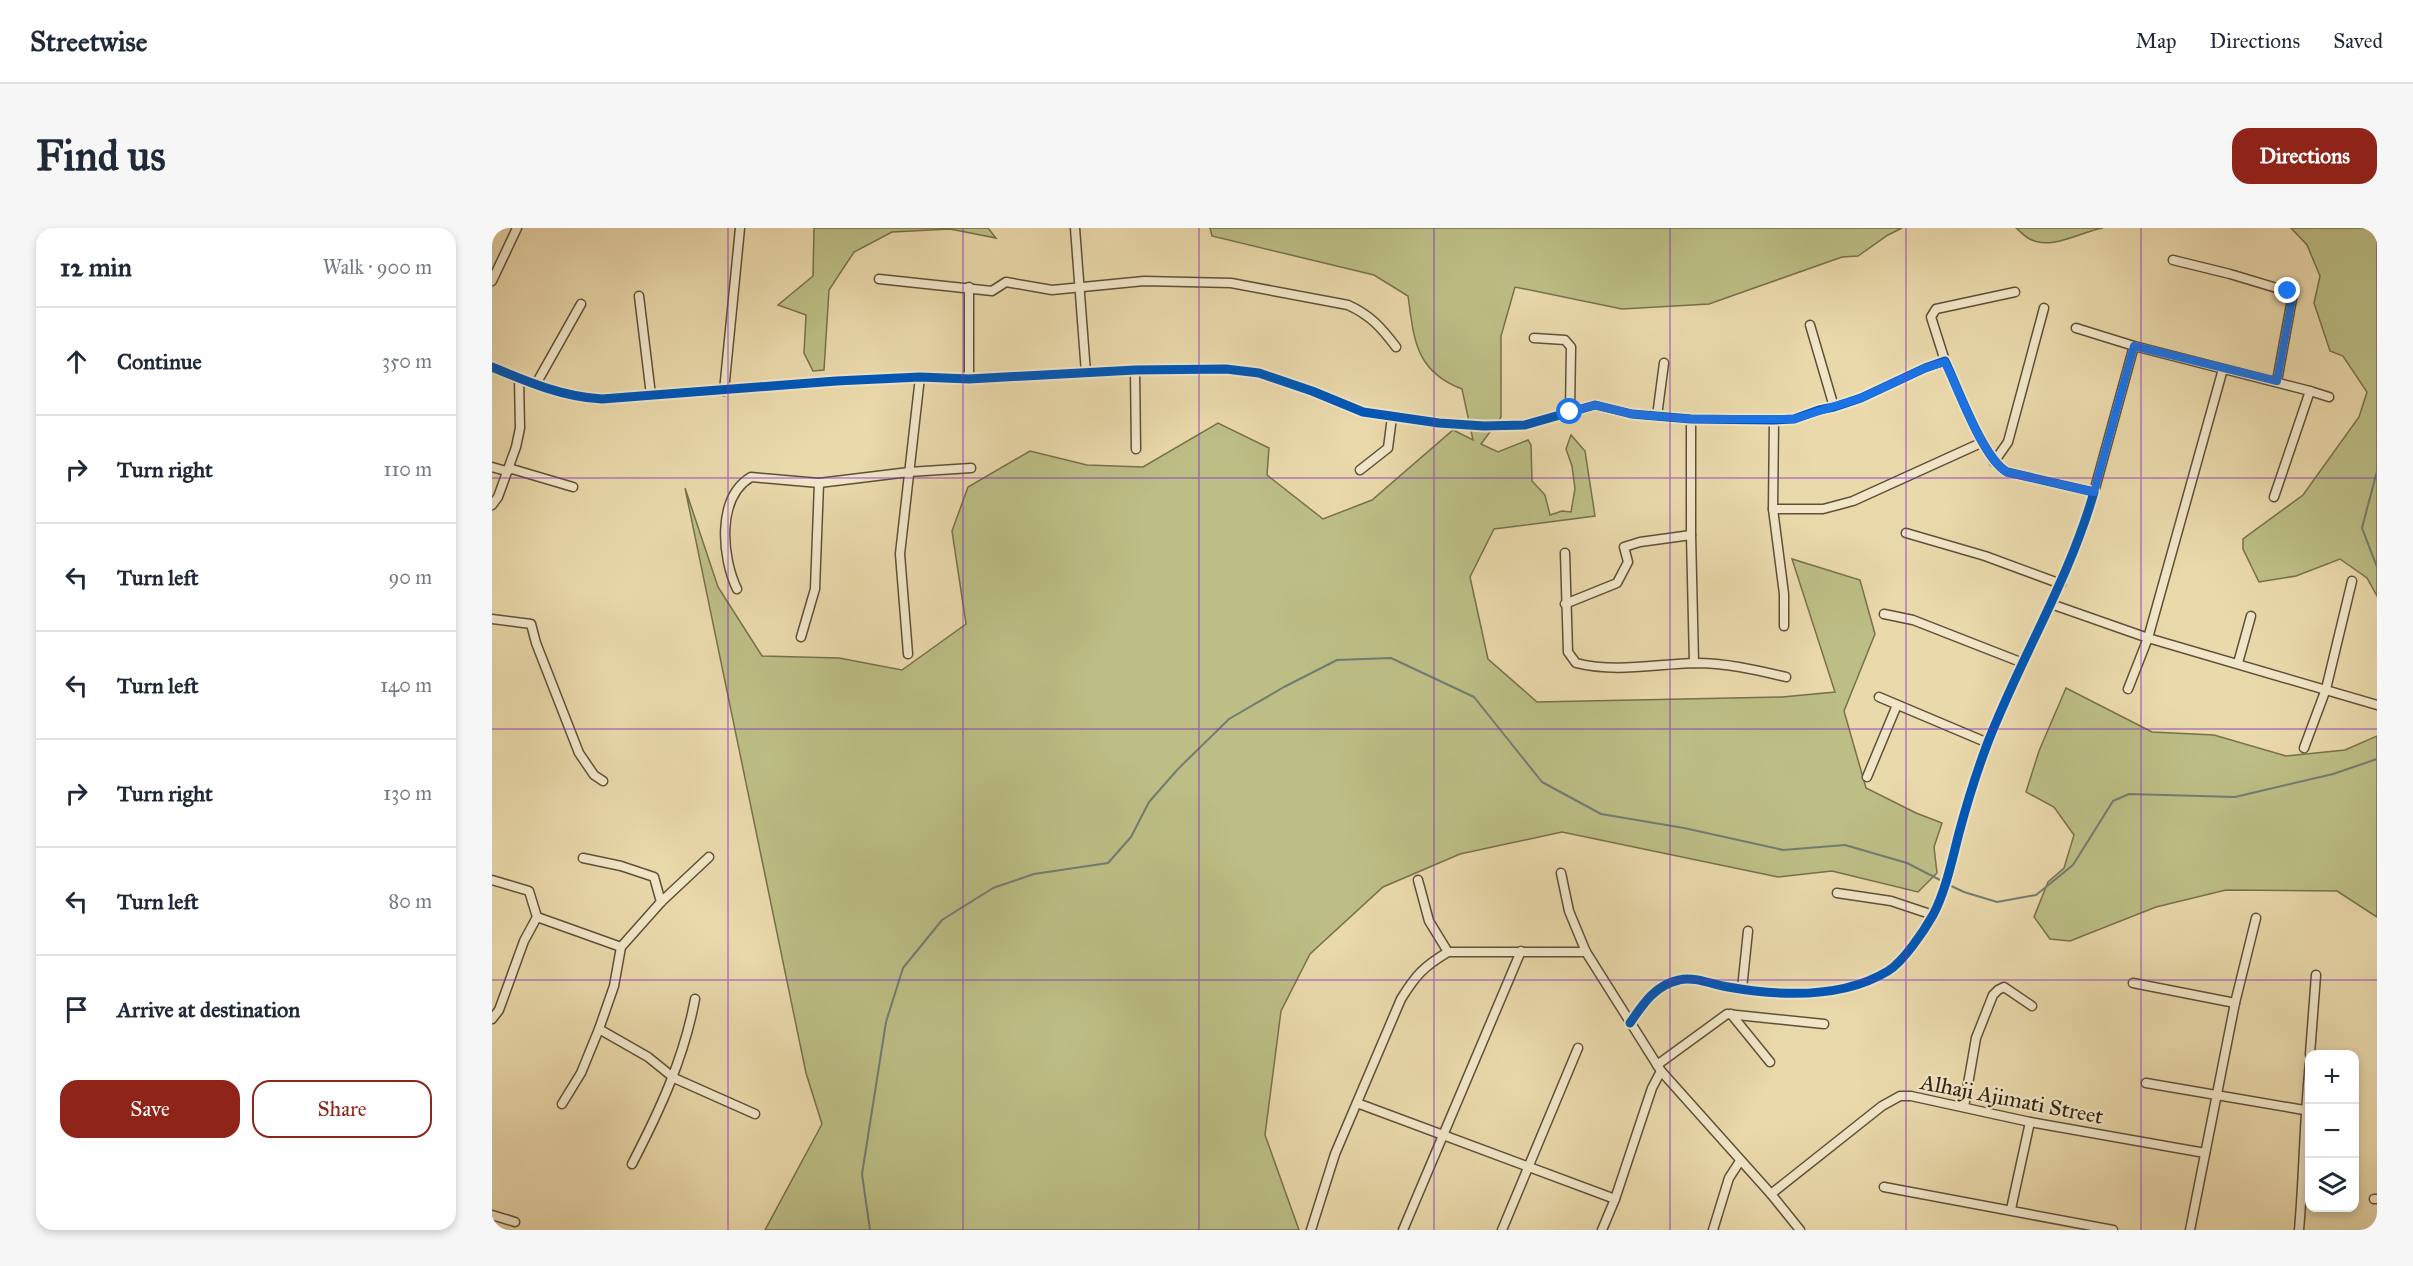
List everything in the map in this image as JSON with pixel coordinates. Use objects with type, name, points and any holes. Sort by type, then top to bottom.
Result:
[{"type":"street","points":[[492,281],[517,228]]},
{"type":"street","points":[[723,391],[740,228]]},
{"type":"street","points":[[1075,228],[1086,374]]},
{"type":"street","points":[[2173,260],[2290,292],[2292,299],[2277,381]]},
{"type":"street","points":[[879,279],[992,291],[1006,282],[1052,290],[1080,285],[1144,281],[1231,283],[1348,305],[1377,322],[1396,346]]},
{"type":"street","points":[[969,287],[969,379]]},
{"type":"street","points":[[2015,292],[1936,309],[1931,317],[1945,362],[1994,462],[2007,472],[2094,492]]},
{"type":"street","points":[[639,296],[651,395]]},
{"type":"street","points":[[536,384],[581,304]]},
{"type":"street","points":[[1994,462],[2008,442],[2044,308]]},
{"type":"street","points":[[1810,325],[1834,408]]},
{"type":"street","points":[[2076,328],[2134,346],[2277,381],[2329,397]]},
{"type":"street","points":[[1534,338],[1565,340],[1571,347],[1570,412]]},
{"type":"street","points":[[1630,1023],[1657,989],[1682,979],[1780,993],[1820,992],[1856,985],[1875,978],[1891,970],[1902,957],[1933,915],[1988,743],[2061,584],[2086,520],[2134,346]]},
{"type":"street","points":[[492,367],[566,394],[591,398],[920,377],[969,379],[1135,370],[1226,369],[1259,373],[1363,412],[1484,426],[1525,425],[1595,405],[1632,414],[1691,419],[1794,419],[1861,398],[1925,368],[1945,362]]},
{"type":"street","points":[[1658,416],[1664,363]]},
{"type":"street","points":[[2128,689],[2148,638],[2223,369]]},
{"type":"street","points":[[1135,370],[1136,449]]},
{"type":"street","points":[[908,654],[900,555],[920,377]]},
{"type":"street","points":[[492,505],[498,497],[516,447],[520,428],[519,378]]},
{"type":"street","points":[[2274,497],[2310,391]]},
{"type":"street","points":[[1360,470],[1388,448],[1392,417]]},
{"type":"street","points":[[1691,419],[1690,535],[1694,663]]},
{"type":"street","points":[[1774,420],[1773,509],[1784,594],[1784,626]]},
{"type":"street","points":[[1773,509],[1823,509],[1853,501],[1983,442]]},
{"type":"street","points":[[492,467],[506,471],[512,469],[573,487]]},
{"type":"street","points":[[736,589],[725,554],[729,505],[736,490],[751,477],[819,483],[909,472],[971,468]]},
{"type":"street","points":[[801,637],[815,589],[819,483]]},
{"type":"street","points":[[1906,533],[1985,556],[2061,584]]},
{"type":"street","points":[[1565,604],[1617,583],[1628,562],[1624,547],[1640,542],[1690,535]]},
{"type":"street","points":[[1565,553],[1568,652],[1576,663],[1589,666],[1652,668],[1694,663],[1733,665],[1786,677]]},
{"type":"street","points":[[2304,748],[2326,689],[2352,581]]},
{"type":"street","points":[[2051,604],[2148,638],[2377,705]]},
{"type":"street","points":[[1884,614],[1913,620],[2023,663]]},
{"type":"street","points":[[2238,663],[2251,616]]},
{"type":"street","points":[[492,618],[531,624],[536,643],[579,753],[594,775],[603,781]]},
{"type":"street","points":[[1879,697],[1988,743]]},
{"type":"street","points":[[1867,777],[1898,705]]},
{"type":"street","points":[[562,1104],[581,1073],[599,1029],[614,986],[621,947],[661,902],[709,857]]},
{"type":"street","points":[[583,858],[621,866],[654,877],[661,902]]},
{"type":"street","points":[[1561,873],[1569,911],[1586,952],[1659,1068],[1772,1194],[1800,1230]]},
{"type":"street","points":[[492,880],[530,891],[537,917],[524,942],[499,1010],[492,1019]]},
{"type":"street","points":[[1418,880],[1429,921],[1448,952]]},
{"type":"street","points":[[1837,893],[1891,901],[1933,915]]},
{"type":"street","points":[[537,917],[621,947]]},
{"type":"street","points":[[2190,1230],[2235,1004],[2256,918]]},
{"type":"street","points":[[1742,989],[1748,931]]},
{"type":"street","points":[[1403,1230],[1521,951]]},
{"type":"street","points":[[1311,1230],[1335,1154],[1401,999],[1415,976],[1448,952],[1586,952]]},
{"type":"street","points":[[2310,1050],[2316,975]]},
{"type":"street","points":[[2133,983],[2235,1004]]},
{"type":"street","points":[[1964,1107],[1976,1038],[1993,995],[2004,987],[2032,1006]]},
{"type":"street","points":[[632,1164],[674,1078],[689,1031],[695,999]]},
{"type":"street","points":[[1602,1230],[1615,1199],[1659,1068],[1727,1014],[1824,1024]]},
{"type":"street","points":[[1731,1014],[1770,1062]]},
{"type":"street","points":[[599,1029],[648,1057],[674,1078],[755,1114]]},
{"type":"street","points":[[1502,1230],[1578,1048]]},
{"type":"street","points":[[2146,1083],[2304,1110]]},
{"type":"street","name":"Alhaji Ajimati Street","points":[[1772,1194],[1882,1106],[1900,1096],[1911,1096],[2030,1122],[2205,1153]]},
{"type":"street","points":[[2299,1230],[2305,1102]]},
{"type":"street","points":[[1357,1103],[1615,1199]]},
{"type":"street","points":[[2011,1209],[2030,1122]]},
{"type":"street","points":[[1713,1230],[1729,1178],[1740,1161]]},
{"type":"street","points":[[1884,1186],[2113,1230]]},
{"type":"street","points":[[492,1215],[515,1222]]},
{"type":"green space","points":[[814,228],[988,228],[996,238],[950,229],[892,232],[854,252],[829,290],[824,370],[813,371],[804,353],[806,315],[778,305],[813,276]]},
{"type":"green space","points":[[1210,228],[1902,228],[1858,256],[1842,257],[1709,304],[1622,309],[1515,287],[1501,336],[1501,417],[1481,444],[1498,452],[1528,440],[1531,445],[1532,481],[1545,495],[1550,515],[1562,511],[1571,512],[1575,489],[1572,466],[1566,449],[1571,435],[1585,451],[1595,516],[1494,529],[1470,577],[1488,659],[1537,702],[1782,697],[1835,692],[1792,559],[1860,580],[1875,634],[1844,711],[1866,788],[1942,823],[1934,847],[1937,873],[1918,892],[1832,871],[1778,877],[1562,832],[1460,854],[1383,887],[1310,954],[1281,1011],[1265,1135],[1299,1230],[765,1230],[822,1124],[806,1073],[685,488],[718,587],[762,656],[839,658],[902,670],[966,624],[952,531],[968,487],[1030,451],[1087,465],[1143,467],[1218,423],[1269,448],[1267,475],[1323,519],[1372,500],[1453,430],[1473,440],[1462,389],[1446,382],[1435,373],[1420,352],[1412,326],[1408,296],[1374,275],[1212,236]]},
{"type":"green space","points":[[2016,228],[2103,228],[2049,243],[2030,239]]},
{"type":"green space","points":[[2291,228],[2377,228],[2377,596],[2367,578],[2340,559],[2296,576],[2259,582],[2243,549],[2243,539],[2303,495],[2359,417],[2367,392],[2343,356],[2330,351],[2314,303],[2320,276],[2307,245]]},
{"type":"green space","points":[[2066,688],[2152,732],[2214,735],[2286,756],[2345,750],[2377,736],[2377,917],[2337,891],[2226,890],[2156,907],[2070,941],[2050,939],[2034,917],[2048,882],[2064,868],[2074,835],[2054,807],[2026,792],[2039,751]]},
{"type":"waterway","points":[[2377,471],[2362,528],[2377,567]]},
{"type":"waterway","points":[[870,1230],[862,1174],[886,1022],[903,968],[942,920],[993,888],[1034,874],[1108,863],[1131,837],[1149,802],[1178,769],[1229,719],[1337,660],[1391,658],[1474,697],[1542,782],[1601,814],[1684,828],[1783,850],[1845,845],[1907,863],[1942,881]]},
{"type":"waterway","points":[[1947,884],[1997,902],[2036,895],[2073,865],[2113,801],[2129,794],[2235,797],[2333,774],[2377,759]]},
{"type":"cycle path","points":[[492,367],[560,392],[602,399],[836,381],[920,377],[969,379],[1135,370],[1226,369],[1259,373],[1363,412],[1439,423],[1484,426],[1525,425],[1595,405],[1632,414],[1691,419],[1794,419],[1861,398],[1945,361],[1980,438],[1998,465],[2007,472],[2094,492],[2072,556],[1988,742],[1938,905],[1919,937],[1900,961],[1888,971],[1870,980],[1851,987],[1810,993],[1768,992],[1691,979],[1679,980],[1656,991],[1630,1023]]},
{"type":"route","points":[[1570,412],[1595,405],[1632,414],[1691,419],[1794,419],[1861,398],[1925,368],[1945,362],[1983,442],[2000,468],[2007,472],[2094,492],[2134,346],[2277,381],[2292,299],[2288,291]]}]
